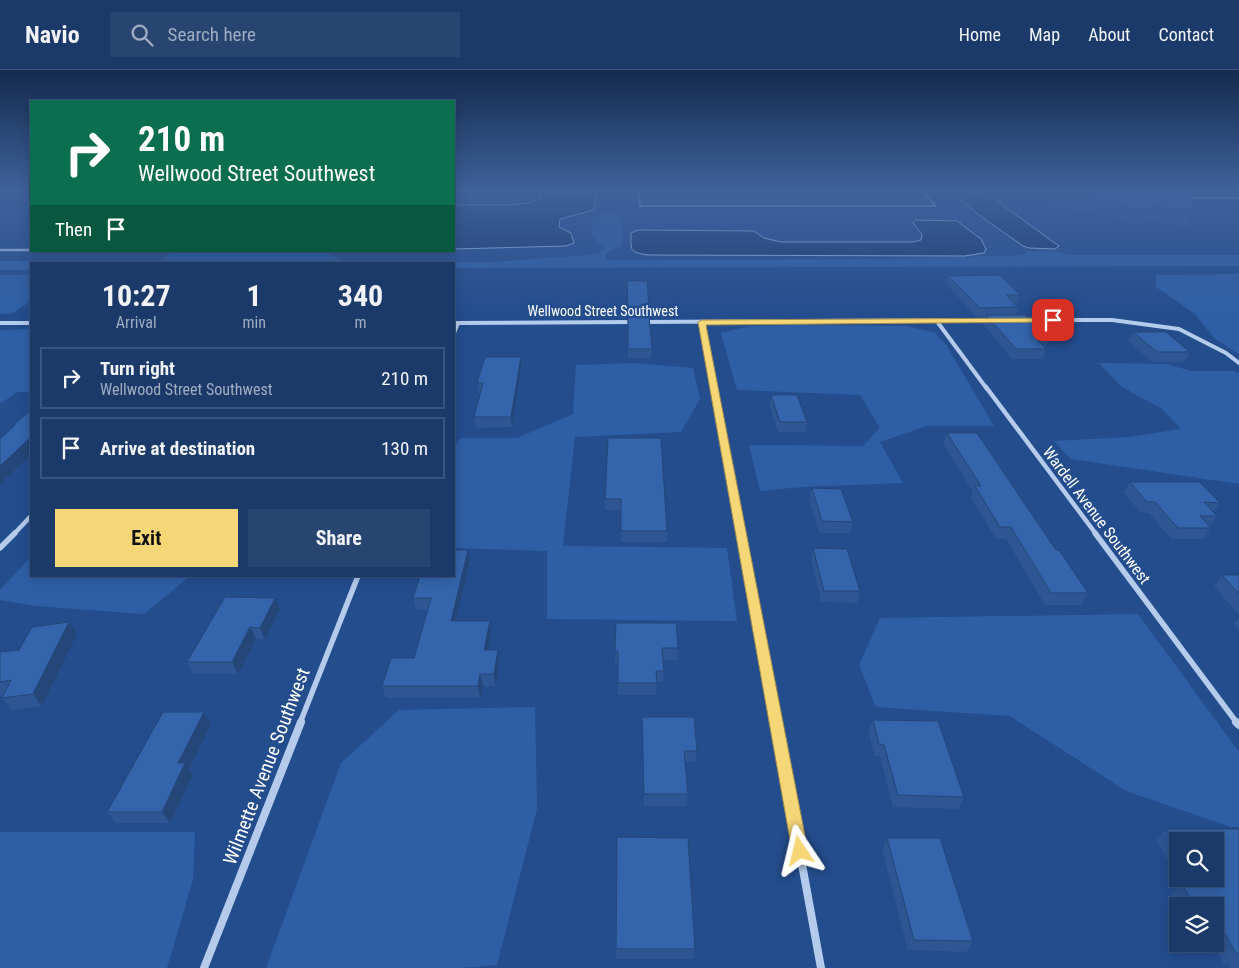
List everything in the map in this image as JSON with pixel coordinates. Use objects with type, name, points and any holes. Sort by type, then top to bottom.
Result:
[{"type":"street","points":[[0,250],[30,250]]},
{"type":"street","name":"Wardell Avenue Southwest","points":[[936,320],[1239,725]]},
{"type":"street","name":"Wellwood Street Southwest","points":[[456,323],[994,320]]},
{"type":"street","points":[[1014,320],[1112,320],[1179,329],[1226,353],[1239,362]]},
{"type":"street","points":[[702,322],[821,968]]},
{"type":"street","points":[[0,323],[30,323]]},
{"type":"street","points":[[0,548],[30,517]]},
{"type":"street","name":"Wilmette Avenue Southwest","points":[[204,968],[358,577]]},
{"type":"shaded area","points":[[455,232],[569,232],[571,233],[574,243],[566,246],[455,249]]},
{"type":"shaded area","points":[[592,232],[623,232],[622,246],[605,254],[607,260],[882,259],[1025,255],[1027,251],[1053,251],[1072,255],[1239,255],[1239,266],[455,268],[455,262],[494,262],[598,254],[606,248],[592,237]]},
{"type":"shaded area","points":[[634,232],[755,232],[764,238],[781,242],[913,242],[921,240],[922,234],[920,232],[972,232],[981,239],[986,249],[984,253],[965,256],[648,255],[637,253],[631,247],[631,233]]},
{"type":"shaded area","points":[[1003,232],[1039,232],[1059,246],[1055,249],[1023,246]]},
{"type":"shaded area","points":[[172,252],[324,252],[346,262],[30,262],[30,270],[0,270],[0,261],[160,261]]},
{"type":"shaded area","points":[[1239,274],[1239,354],[1214,338],[1195,314],[1156,287],[1156,275]]},
{"type":"shaded area","points":[[0,275],[30,275],[30,302],[11,314],[0,314]]},
{"type":"shaded area","points":[[749,326],[905,326],[934,332],[945,343],[994,426],[927,426],[880,442],[903,483],[802,487],[760,491],[749,445],[863,446],[880,428],[860,395],[737,390],[721,333]]},
{"type":"shaded area","points":[[30,329],[30,392],[17,392],[0,404],[0,330]]},
{"type":"shaded area","points":[[635,363],[693,368],[700,399],[681,432],[575,437],[563,546],[727,548],[737,621],[547,619],[547,551],[455,548],[455,446],[460,438],[517,438],[573,414],[576,365]]},
{"type":"shaded area","points":[[1099,363],[1167,364],[1191,371],[1235,371],[1239,374],[1239,484],[1071,459],[1054,441],[1128,437],[1181,429],[1162,409],[1122,387]]},
{"type":"shaded area","points":[[30,558],[30,577],[189,577],[144,614],[36,606],[0,600],[0,590]]},
{"type":"shaded area","points":[[1138,614],[1239,752],[1239,827],[1231,827],[1126,791],[1010,716],[876,707],[859,665],[880,618]]},
{"type":"shaded area","points":[[535,707],[537,809],[497,965],[462,968],[266,968],[341,763],[399,710]]},
{"type":"shaded area","points":[[0,832],[195,832],[193,880],[167,968],[0,968]]},
{"type":"building","points":[[1000,275],[1020,295],[1006,295],[1018,307],[980,308],[948,276]]},
{"type":"building","points":[[627,281],[647,281],[649,309],[628,309]]},
{"type":"building","points":[[986,315],[1025,315],[1049,339],[1037,339],[1046,349],[1016,349]]},
{"type":"building","points":[[649,316],[652,349],[628,349],[628,317]]},
{"type":"building","points":[[1133,332],[1166,332],[1190,352],[1157,352]]},
{"type":"building","points":[[485,357],[521,357],[511,417],[474,417],[483,383],[477,383]]},
{"type":"building","points":[[771,395],[797,395],[807,422],[780,422]]},
{"type":"building","points":[[30,411],[30,438],[0,466],[0,439],[15,425],[13,425]]},
{"type":"building","points":[[947,433],[977,433],[1056,550],[1059,550],[1088,593],[1051,593],[1011,527],[1000,527],[975,486],[981,486]]},
{"type":"building","points":[[608,438],[661,438],[667,531],[621,531],[621,499],[605,499]]},
{"type":"building","points":[[1130,482],[1199,482],[1220,503],[1204,502],[1217,516],[1200,516],[1211,528],[1178,528],[1155,502],[1147,502]]},
{"type":"building","points":[[812,488],[841,489],[853,522],[822,521]]},
{"type":"building","points":[[813,548],[847,549],[860,591],[824,591]]},
{"type":"building","points":[[455,550],[468,550],[451,621],[490,621],[484,650],[498,650],[494,674],[480,674],[478,686],[382,686],[391,658],[414,658],[431,598],[413,598],[420,577],[455,577]]},
{"type":"building","points":[[1222,575],[1239,575],[1239,594]]},
{"type":"building","points":[[225,597],[275,598],[260,628],[250,627],[232,662],[187,662]]},
{"type":"building","points":[[69,622],[33,694],[2,698],[11,680],[0,682],[0,652],[19,650],[32,627]]},
{"type":"building","points":[[616,623],[676,623],[678,648],[662,648],[664,671],[656,671],[657,683],[618,683],[618,651],[615,651]]},
{"type":"building","points":[[163,712],[204,712],[178,763],[185,763],[162,812],[107,812]]},
{"type":"building","points":[[642,717],[694,717],[697,751],[684,751],[688,794],[644,794]]},
{"type":"building","points":[[873,720],[938,721],[964,797],[898,795],[884,745],[879,744]]},
{"type":"building","points":[[1166,829],[1239,829],[1239,954],[1236,953],[1224,932],[1224,897],[1190,897],[1183,887],[1224,887],[1224,832],[1169,832],[1169,834]]},
{"type":"building","points":[[617,837],[688,838],[695,949],[616,949]]},
{"type":"building","points":[[887,838],[940,838],[973,941],[914,940]]},
{"type":"route","points":[[800,851],[702,322],[1053,320]]}]
